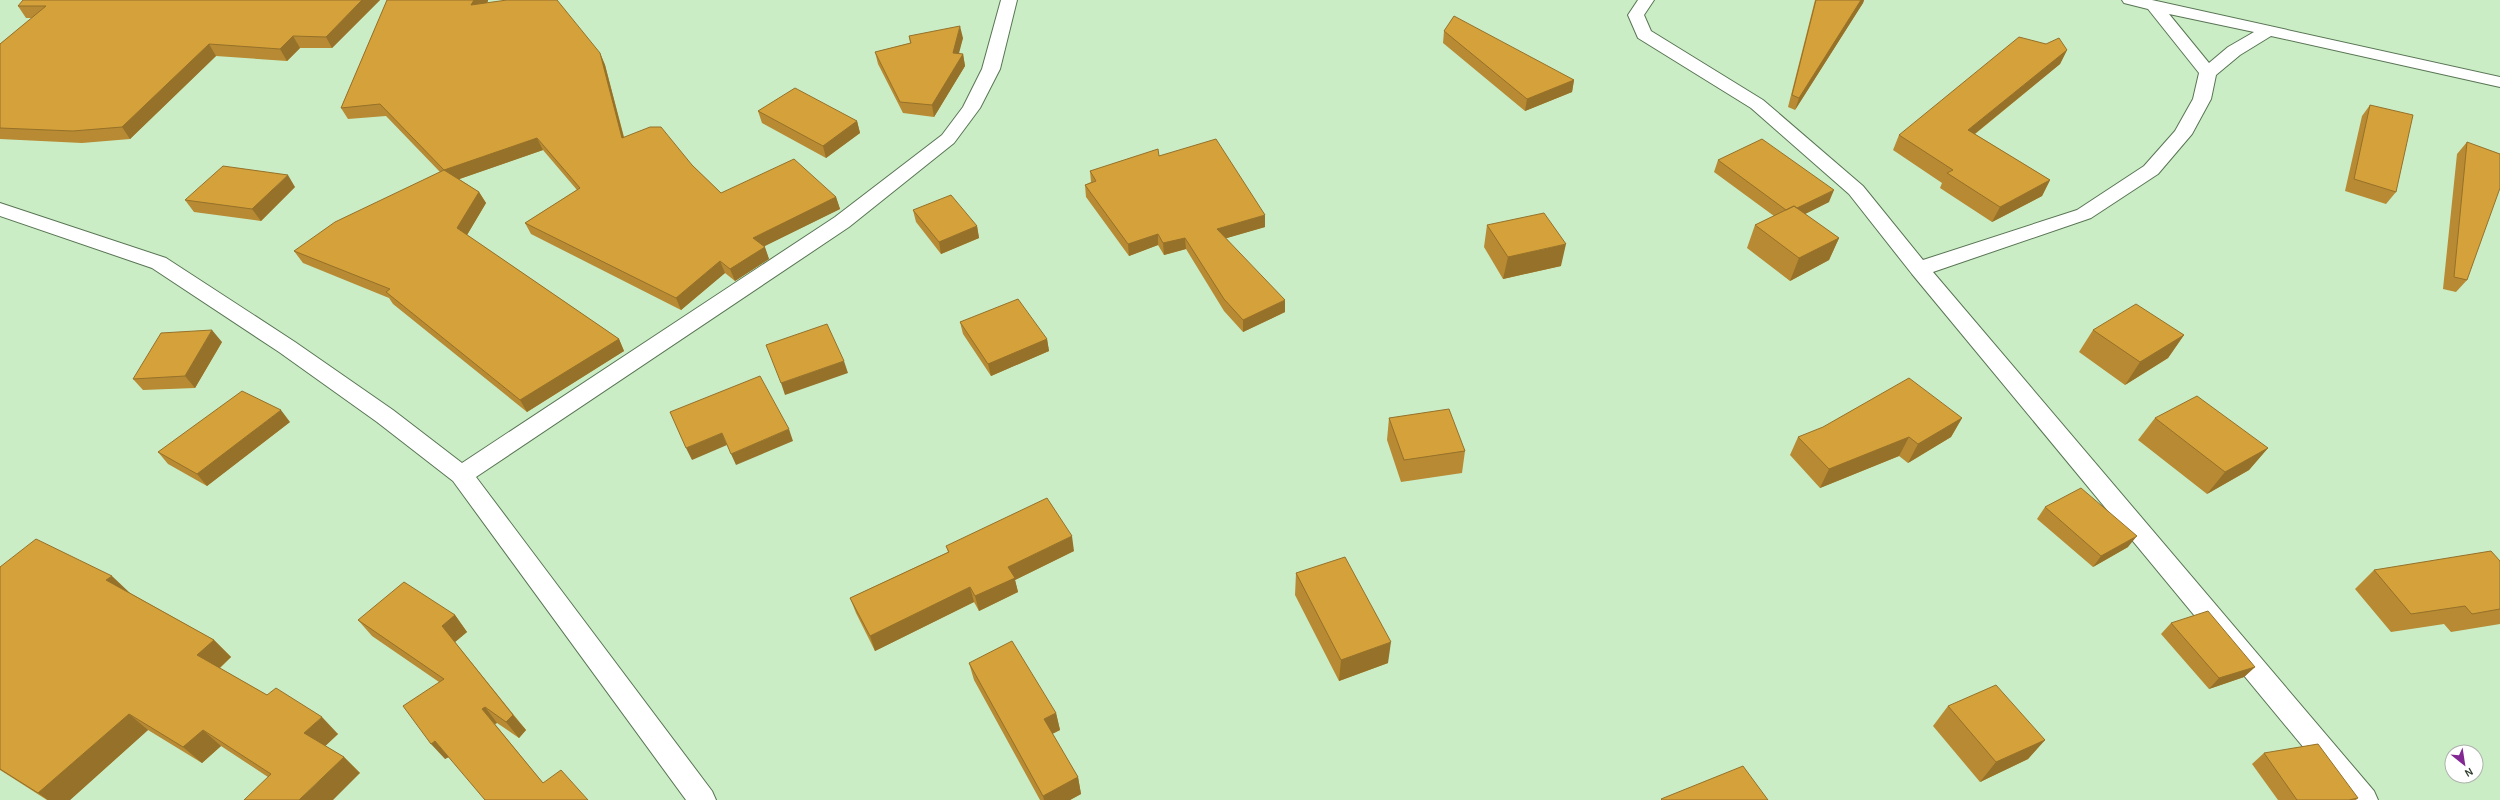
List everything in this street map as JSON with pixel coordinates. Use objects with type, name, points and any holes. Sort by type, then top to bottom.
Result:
[{"type":"street","points":[[461,475],[842,222],[948,139],[971,108],[991,69],[1009,0]]},
{"type":"street","points":[[1646,0],[1636,15],[1644,34],[1757,104],[1856,190],[2364,800]]},
{"type":"street","points":[[2130,0],[2155,7],[2500,82]]},
{"type":"street","points":[[2155,7],[2208,73]]},
{"type":"street","points":[[1920,268],[2084,214],[2151,170],[2183,134],[2202,99],[2208,73],[2234,51],[2268,31]]},
{"type":"street","points":[[0,209],[159,263],[333,379],[385,416],[461,475],[702,800]]},
{"type":"building","points":[[23,0],[362,0],[326,37],[293,36],[280,49],[209,44],[122,127],[73,131],[0,128],[0,44],[46,6],[18,6]]},
{"type":"building","points":[[387,0],[474,0],[471,5],[507,0],[557,0],[600,53],[622,138],[650,127],[661,127],[692,165],[721,193],[794,159],[836,197],[753,238],[765,247],[730,269],[720,261],[676,298],[525,223],[580,188],[537,138],[444,170],[380,104],[341,108]]},
{"type":"building","points":[[1816,0],[1861,0],[1799,98],[1792,95]]},
{"type":"building","points":[[1454,16],[1574,80],[1527,99],[1444,31]]},
{"type":"building","points":[[960,26],[953,53],[963,54],[932,105],[900,102],[875,52],[911,43],[909,36]]},
{"type":"building","points":[[2019,37],[2046,44],[2059,38],[2067,50],[1968,130],[2050,180],[2000,207],[1947,173],[1953,170],[1899,135]]},
{"type":"building","points":[[795,88],[857,121],[823,146],[758,111]]},
{"type":"building","points":[[2370,105],[2413,115],[2396,192],[2354,179]]},
{"type":"building","points":[[1216,139],[1265,215],[1217,229],[1285,300],[1243,320],[1224,299],[1185,238],[1163,243],[1158,234],[1128,244],[1085,185],[1096,181],[1090,171],[1158,149],[1159,156]]},
{"type":"building","points":[[1762,139],[1834,190],[1797,208],[1794,206],[1786,210],[1718,160]]},
{"type":"building","points":[[2467,142],[2500,154],[2500,188],[2467,280],[2454,277]]},
{"type":"building","points":[[223,166],[288,175],[252,209],[185,200]]},
{"type":"building","points":[[444,170],[479,192],[457,228],[619,339],[520,400],[386,292],[390,289],[294,251],[335,222]]},
{"type":"building","points":[[951,195],[977,226],[939,242],[913,210]]},
{"type":"building","points":[[1794,206],[1839,238],[1799,258],[1755,225]]},
{"type":"building","points":[[1544,213],[1566,244],[1508,257],[1487,225]]},
{"type":"building","points":[[1018,299],[1047,339],[988,364],[960,322]]},
{"type":"building","points":[[2136,304],[2184,335],[2140,362],[2093,330]]},
{"type":"building","points":[[827,324],[844,361],[781,383],[766,345]]},
{"type":"building","points":[[212,330],[185,376],[133,379],[161,333]]},
{"type":"building","points":[[760,376],[789,429],[731,454],[722,433],[686,448],[670,412]]},
{"type":"building","points":[[1909,378],[1962,418],[1918,444],[1909,437],[1829,469],[1798,437],[1823,427]]},
{"type":"building","points":[[242,391],[281,410],[197,474],[158,452]]},
{"type":"building","points":[[2197,396],[2268,448],[2225,472],[2155,418]]},
{"type":"building","points":[[1449,409],[1465,451],[1404,460],[1389,418]]},
{"type":"building","points":[[2081,488],[2137,536],[2101,556],[2045,507]]},
{"type":"building","points":[[1047,498],[1072,536],[1008,567],[1015,578],[975,596],[970,587],[870,636],[850,598],[949,552],[946,546]]},
{"type":"building","points":[[36,539],[112,576],[106,580],[214,640],[197,655],[267,695],[276,688],[322,717],[304,733],[344,757],[299,800],[244,800],[271,774],[203,730],[183,747],[129,714],[38,793],[0,769],[0,567]]},
{"type":"building","points":[[2491,551],[2500,561],[2500,609],[2472,614],[2465,606],[2411,614],[2374,570]]},
{"type":"building","points":[[1345,557],[1391,642],[1341,660],[1296,573]]},
{"type":"building","points":[[404,582],[455,615],[442,626],[513,715],[506,722],[485,707],[482,709],[543,783],[561,770],[588,800],[485,800],[435,741],[431,744],[403,706],[444,679],[358,620]]},
{"type":"building","points":[[2208,611],[2255,667],[2219,678],[2171,623]]},
{"type":"building","points":[[1012,641],[1056,713],[1044,719],[1078,777],[1043,796],[969,663]]},
{"type":"building","points":[[1996,685],[2045,740],[1996,762],[1948,706]]},
{"type":"building","points":[[2318,744],[2358,798],[2349,800],[2297,800],[2264,753]]},
{"type":"building","points":[[1743,766],[1768,800],[1661,799]]}]
